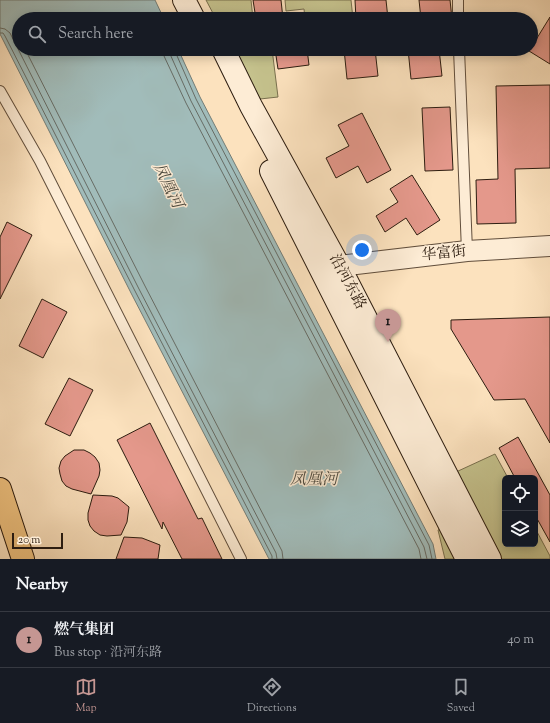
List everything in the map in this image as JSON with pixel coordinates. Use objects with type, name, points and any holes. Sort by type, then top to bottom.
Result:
[{"type":"main road","points":[[0,490],[23,559]]},
{"type":"street","points":[[184,0],[190,12]]},
{"type":"street","points":[[199,0],[205,12]]},
{"type":"street","name":"沿河东路","points":[[213,56],[467,559]]},
{"type":"street","name":"沿河东路","points":[[226,56],[251,106],[339,266],[490,559]]},
{"type":"street","name":"华富街","points":[[339,266],[467,251],[550,246]]},
{"type":"lane","points":[[458,0],[458,12]]},
{"type":"lane","points":[[459,56],[467,251]]},
{"type":"lane","points":[[0,91],[40,161],[241,559]]},
{"type":"shaded area","points":[[206,0],[251,0],[252,12],[212,12]]},
{"type":"shaded area","points":[[285,0],[351,0],[352,12],[304,12],[304,9],[286,11]]},
{"type":"shaded area","points":[[237,56],[273,56],[278,97],[260,99]]},
{"type":"shaded area","points":[[495,454],[506,475],[502,475],[502,547],[538,547],[538,534],[550,556],[550,559],[496,559],[456,472]]},
{"type":"shaded area","points":[[455,522],[473,559],[445,559],[438,530]]},
{"type":"water","name":"凤凰河","points":[[0,0],[155,0],[161,12],[12,12],[12,56],[181,56],[200,97],[433,544],[436,559],[269,559],[131,293],[0,34]]},
{"type":"building","points":[[253,0],[281,0],[282,12],[255,12]]},
{"type":"building","points":[[355,0],[386,0],[387,12],[356,12]]},
{"type":"building","points":[[419,0],[450,0],[451,12],[420,12]]},
{"type":"building","points":[[550,17],[550,64],[537,56],[538,36]]},
{"type":"building","points":[[276,56],[308,56],[309,65],[278,69]]},
{"type":"building","points":[[345,56],[376,56],[378,76],[347,79]]},
{"type":"building","points":[[409,56],[440,56],[442,76],[411,79]]},
{"type":"building","points":[[550,85],[550,168],[515,169],[516,223],[477,224],[476,180],[498,179],[496,86]]},
{"type":"building","points":[[450,107],[453,170],[425,171],[422,108]]},
{"type":"building","points":[[362,113],[391,170],[367,183],[358,166],[336,178],[326,158],[349,146],[338,125]]},
{"type":"building","points":[[412,175],[440,220],[417,235],[406,218],[385,232],[376,216],[398,202],[390,189]]},
{"type":"building","points":[[7,222],[32,235],[0,299],[0,237]]},
{"type":"building","points":[[42,299],[67,312],[43,358],[19,346]]},
{"type":"building","points":[[550,317],[550,443],[525,399],[494,400],[451,329],[451,320]]},
{"type":"building","points":[[69,378],[93,390],[70,436],[45,424]]},
{"type":"building","points":[[150,423],[198,519],[202,518],[222,559],[182,559],[163,522],[162,529],[117,440]]},
{"type":"building","points":[[518,437],[550,495],[550,542],[538,520],[538,475],[513,475],[499,448]]},
{"type":"building","points":[[74,450],[84,450],[90,453],[99,463],[99,476],[91,494],[72,489],[66,486],[62,481],[59,468],[61,461],[65,456]]},
{"type":"building","points":[[93,495],[112,496],[118,498],[129,507],[127,522],[121,535],[100,535],[90,526],[88,513]]},
{"type":"building","points":[[124,537],[142,538],[160,545],[158,559],[116,559]]},
{"type":"place","name":"燃气集团","points":[[388,342]]}]
